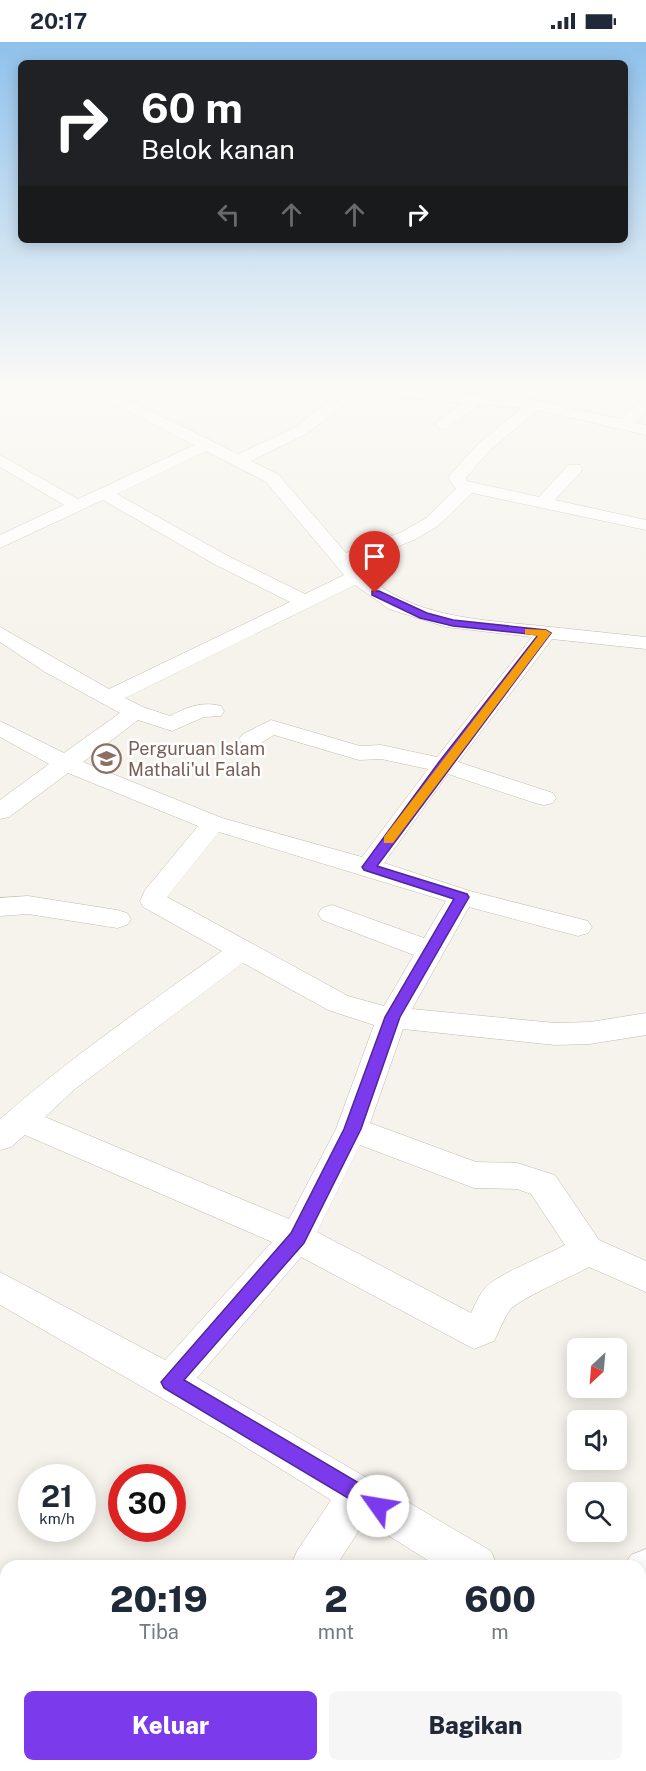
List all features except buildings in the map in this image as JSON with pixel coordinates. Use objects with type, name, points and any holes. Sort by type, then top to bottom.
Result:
[{"type":"street","points":[[11,467],[77,506]]},
{"type":"street","points":[[4,536],[163,467]]},
{"type":"street","points":[[251,467],[272,478],[356,577],[396,605],[423,616],[486,628],[646,643]]},
{"type":"street","points":[[467,467],[457,478],[460,485],[466,488],[544,502],[646,525]]},
{"type":"street","points":[[544,502],[574,469]]},
{"type":"street","points":[[341,562],[416,532],[432,522],[466,488]]},
{"type":"street","points":[[104,494],[221,560],[304,601]]},
{"type":"street","points":[[107,698],[356,577]]},
{"type":"street","points":[[0,633],[107,698],[135,712],[172,724],[201,710],[213,711]]},
{"type":"street","points":[[369,867],[443,765],[546,633]]},
{"type":"street","points":[[0,655],[21,645]]},
{"type":"street","points":[[0,812],[135,712]]},
{"type":"street","points":[[251,739],[271,728],[352,751],[381,752],[443,765],[544,798]]},
{"type":"street","points":[[4,735],[64,763],[213,823],[369,867],[462,897],[578,927]]},
{"type":"street","points":[[213,823],[154,896],[153,901],[338,1003],[373,1015],[555,1034],[590,1034],[646,1024]]},
{"type":"street","points":[[171,1382],[297,1238],[352,1129],[392,1017],[462,897]]},
{"type":"street","points":[[0,907],[28,905],[117,919]]},
{"type":"street","points":[[332,914],[431,951]]},
{"type":"street","points":[[242,950],[64,1081],[10,1129],[297,1238],[477,1333],[481,1330],[497,1299],[507,1290],[551,1271],[587,1250]]},
{"type":"street","points":[[352,1129],[474,1175],[517,1176],[543,1184],[587,1250],[646,1277]]},
{"type":"street","points":[[0,1287],[171,1382],[466,1560]]},
{"type":"street","points":[[316,1560],[359,1494]]},
{"type":"slow traffic","points":[[388,840],[546,633],[529,632]]},
{"type":"place","name":"Perguruan Islam Mathali'ul Falah","points":[[107,759]]},
{"type":"route","points":[[375,593],[423,616],[486,628],[546,633],[443,765],[369,867],[462,897],[392,1017],[352,1129],[297,1238],[171,1382],[378,1506]]}]
